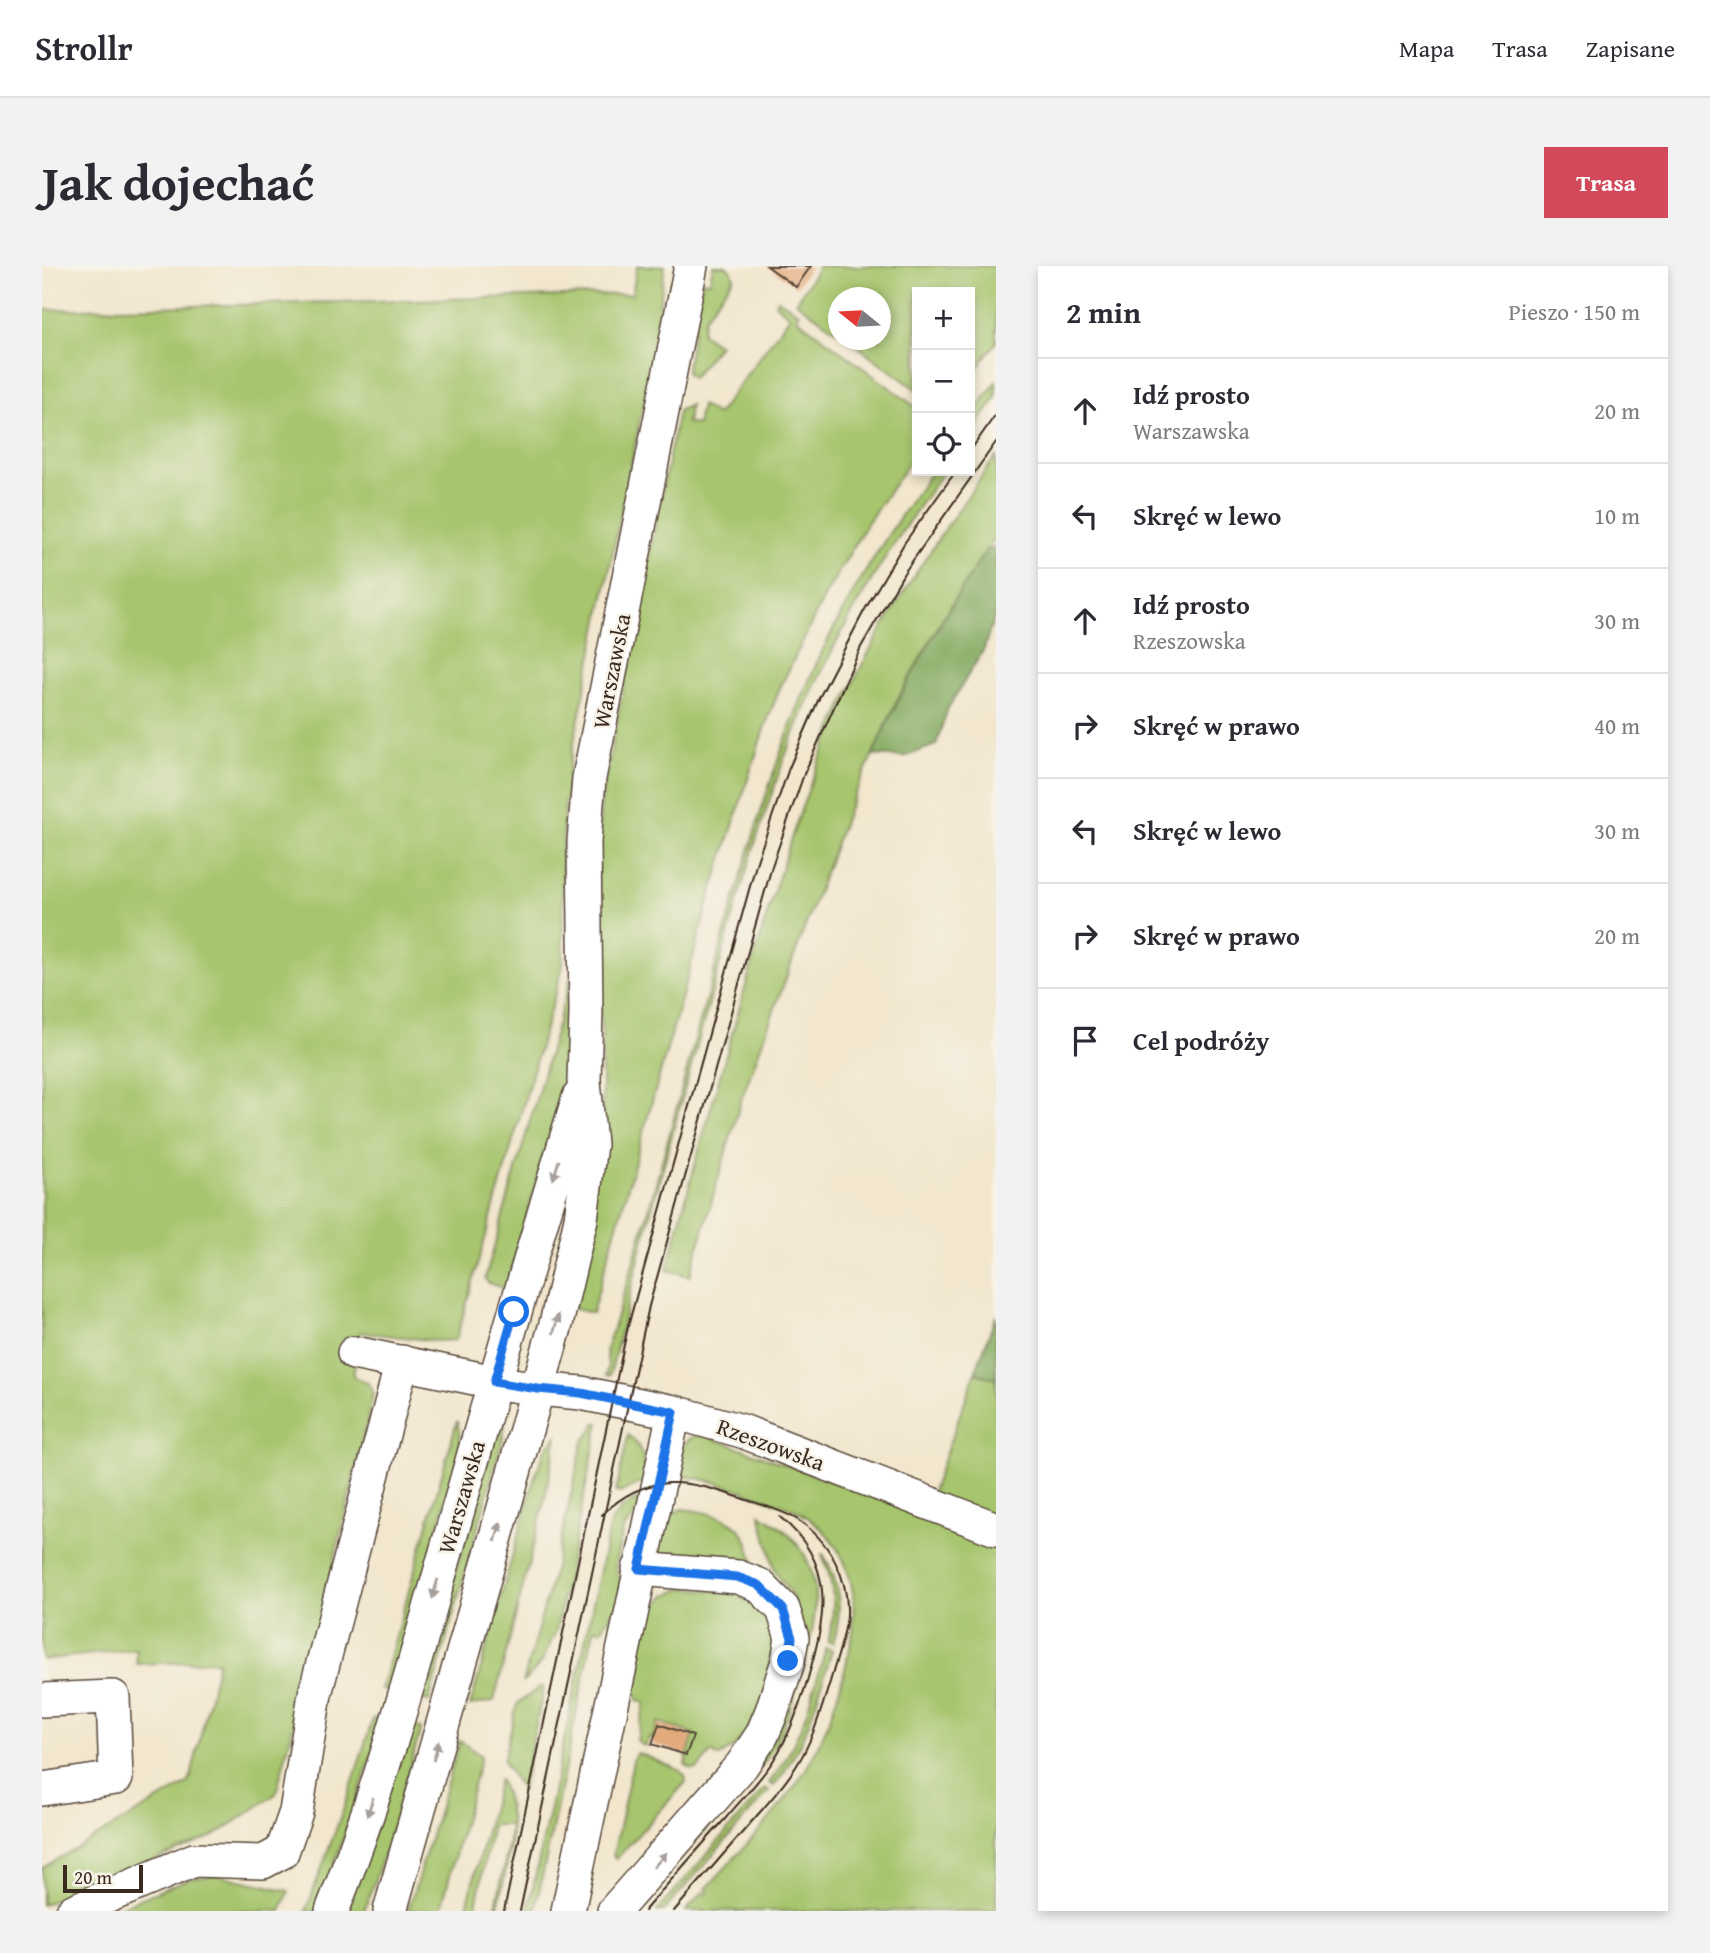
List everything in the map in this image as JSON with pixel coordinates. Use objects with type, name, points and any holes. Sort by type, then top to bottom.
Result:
[{"type":"street","name":"Warszawska","points":[[390,1911],[538,1389],[581,1219],[590,1144],[584,1081],[584,842],[589,778],[691,266]]},
{"type":"street","name":"Warszawska","points":[[332,1911],[357,1847],[398,1718],[584,1081]]},
{"type":"street","name":"Rzeszowska","points":[[354,1353],[494,1382],[581,1393],[674,1412],[742,1431],[996,1529]]},
{"type":"street","points":[[73,1911],[194,1860],[263,1862],[282,1852],[296,1812],[315,1695],[402,1362]]},
{"type":"street","points":[[568,1911],[674,1412]]},
{"type":"street","points":[[614,1911],[742,1766],[762,1735],[772,1711],[788,1661],[792,1638],[783,1609],[759,1585],[737,1577],[639,1569]]},
{"type":"street","points":[[42,1700],[113,1697],[116,1778],[42,1790]]},
{"type":"green space","points":[[637,266],[665,266],[650,371],[570,762],[562,856],[563,966],[456,1340],[437,1341],[360,1332],[353,1377],[368,1383],[373,1392],[372,1399],[276,1794],[214,1836],[42,1905],[42,1868],[188,1783],[218,1661],[137,1664],[136,1649],[42,1660],[42,310],[632,294]]},
{"type":"green space","points":[[713,266],[726,266],[732,271],[734,278],[705,317],[702,333],[719,345],[692,378],[686,372],[702,281],[710,282]]},
{"type":"green space","points":[[819,266],[996,266],[996,342],[975,371],[975,287],[912,287],[912,386],[863,350],[891,350],[891,287],[828,287],[828,325],[796,302]]},
{"type":"green space","points":[[778,299],[799,313],[796,318],[828,342],[828,350],[839,350],[912,404],[912,458],[868,522],[823,599],[779,690],[764,729],[711,894],[592,1313],[571,1308],[602,1118],[602,1038],[596,905],[601,802],[678,411],[690,405],[687,423],[697,425],[701,405],[717,415],[790,316],[775,304]]},
{"type":"green space","points":[[996,382],[996,398],[975,428],[975,412]]},
{"type":"green space","points":[[996,456],[996,536],[941,621],[898,698],[850,805],[742,1097],[690,1276],[667,1270],[766,917],[822,754],[857,675],[888,618],[940,536]]},
{"type":"green space","points":[[929,476],[941,476],[879,568],[840,635],[806,705],[777,778],[741,889],[675,1123],[610,1376],[606,1375],[606,1350],[638,1246],[744,867],[786,738],[811,676],[851,596]]},
{"type":"green space","points":[[996,548],[996,612],[984,649],[948,708],[936,745],[904,757],[873,755],[911,675],[940,625],[986,550]]},
{"type":"green space","points":[[571,976],[569,1046],[564,1084],[506,1289],[488,1283],[485,1279]]},
{"type":"green space","points":[[996,1316],[996,1519],[931,1494]]},
{"type":"green space","points":[[996,1316],[996,1379],[975,1373]]},
{"type":"green space","points":[[500,1418],[505,1424],[503,1438],[429,1701],[419,1699]]},
{"type":"green space","points":[[457,1421],[460,1450],[392,1692],[381,1689]]},
{"type":"green space","points":[[595,1423],[599,1423],[556,1631],[542,1662],[523,1683],[554,1571],[583,1441]]},
{"type":"green space","points":[[628,1435],[642,1456],[645,1481],[620,1493],[616,1492]]},
{"type":"green space","points":[[699,1435],[996,1541],[996,1911],[686,1911],[703,1892],[706,1895],[706,1889],[776,1811],[808,1766],[833,1708],[846,1667],[854,1627],[853,1592],[843,1560],[835,1545],[812,1520],[785,1506],[728,1486],[701,1479],[672,1476],[684,1445]]},
{"type":"green space","points":[[557,1436],[544,1503],[494,1701],[470,1706],[535,1476],[545,1450]]},
{"type":"green space","points":[[641,1497],[639,1510],[623,1530],[615,1565],[623,1588],[620,1602],[601,1630],[594,1629],[535,1911],[528,1911],[610,1523],[621,1509]]},
{"type":"green space","points":[[682,1509],[708,1513],[732,1523],[746,1538],[753,1562],[748,1567],[661,1559],[657,1549],[665,1525],[671,1516]]},
{"type":"green space","points":[[760,1514],[783,1530],[799,1547],[810,1566],[814,1586],[812,1630],[793,1699],[776,1742],[759,1769],[634,1911],[754,1772],[794,1598],[775,1571]]},
{"type":"green space","points":[[823,1554],[833,1575],[838,1597],[838,1620],[833,1643],[828,1642],[833,1608],[832,1587]]},
{"type":"green space","points":[[684,1588],[746,1594],[768,1613],[778,1638],[760,1711],[737,1745],[718,1757],[712,1752],[697,1769],[691,1769],[685,1764],[694,1734],[659,1722],[653,1738],[649,1737],[646,1746],[637,1740],[645,1703],[638,1701],[633,1680],[646,1615],[666,1595]]},
{"type":"green space","points":[[826,1648],[832,1650],[810,1720],[795,1754],[774,1786],[769,1783],[797,1736]]},
{"type":"green space","points":[[544,1687],[522,1791],[503,1761],[517,1704]]},
{"type":"green space","points":[[373,1718],[384,1720],[318,1911],[306,1911],[350,1791]]},
{"type":"green space","points":[[410,1726],[421,1729],[386,1848],[364,1911],[347,1911]]},
{"type":"green space","points":[[460,1741],[481,1756],[442,1905],[440,1911],[408,1911]]},
{"type":"green space","points":[[638,1753],[679,1770],[685,1776],[686,1782],[616,1859],[613,1856],[634,1756]]},
{"type":"green space","points":[[499,1779],[506,1795],[511,1828],[508,1861],[497,1911],[510,1825],[492,1825],[475,1911],[466,1911]]},
{"type":"green space","points":[[765,1788],[769,1791],[664,1911],[657,1911]]},
{"type":"green space","points":[[218,1875],[289,1891],[281,1911],[110,1911],[191,1878]]},
{"type":"building","points":[[767,266],[811,266],[796,287]]},
{"type":"building","points":[[659,1724],[693,1736],[686,1755],[652,1744]]},
{"type":"tram line","points":[[975,444],[996,414]]},
{"type":"tram line","points":[[520,1911],[649,1306],[772,866],[804,774],[861,647],[904,573],[996,442]]},
{"type":"tram line","points":[[504,1911],[628,1326],[757,861],[789,768],[820,696],[864,611],[905,542],[952,476]]},
{"type":"tram line","points":[[602,1515],[619,1501],[652,1485],[687,1484],[724,1492],[785,1513],[809,1528],[828,1549],[845,1587],[847,1615],[842,1641],[820,1714],[803,1755],[780,1789],[674,1911]]},
{"type":"tram line","points":[[644,1911],[768,1769],[794,1721],[819,1633],[822,1592],[819,1572],[811,1553],[780,1517]]},
{"type":"route","points":[[514,1312],[494,1382],[581,1393],[674,1412],[639,1569],[737,1577],[759,1585],[783,1609],[792,1638],[788,1661]]}]
